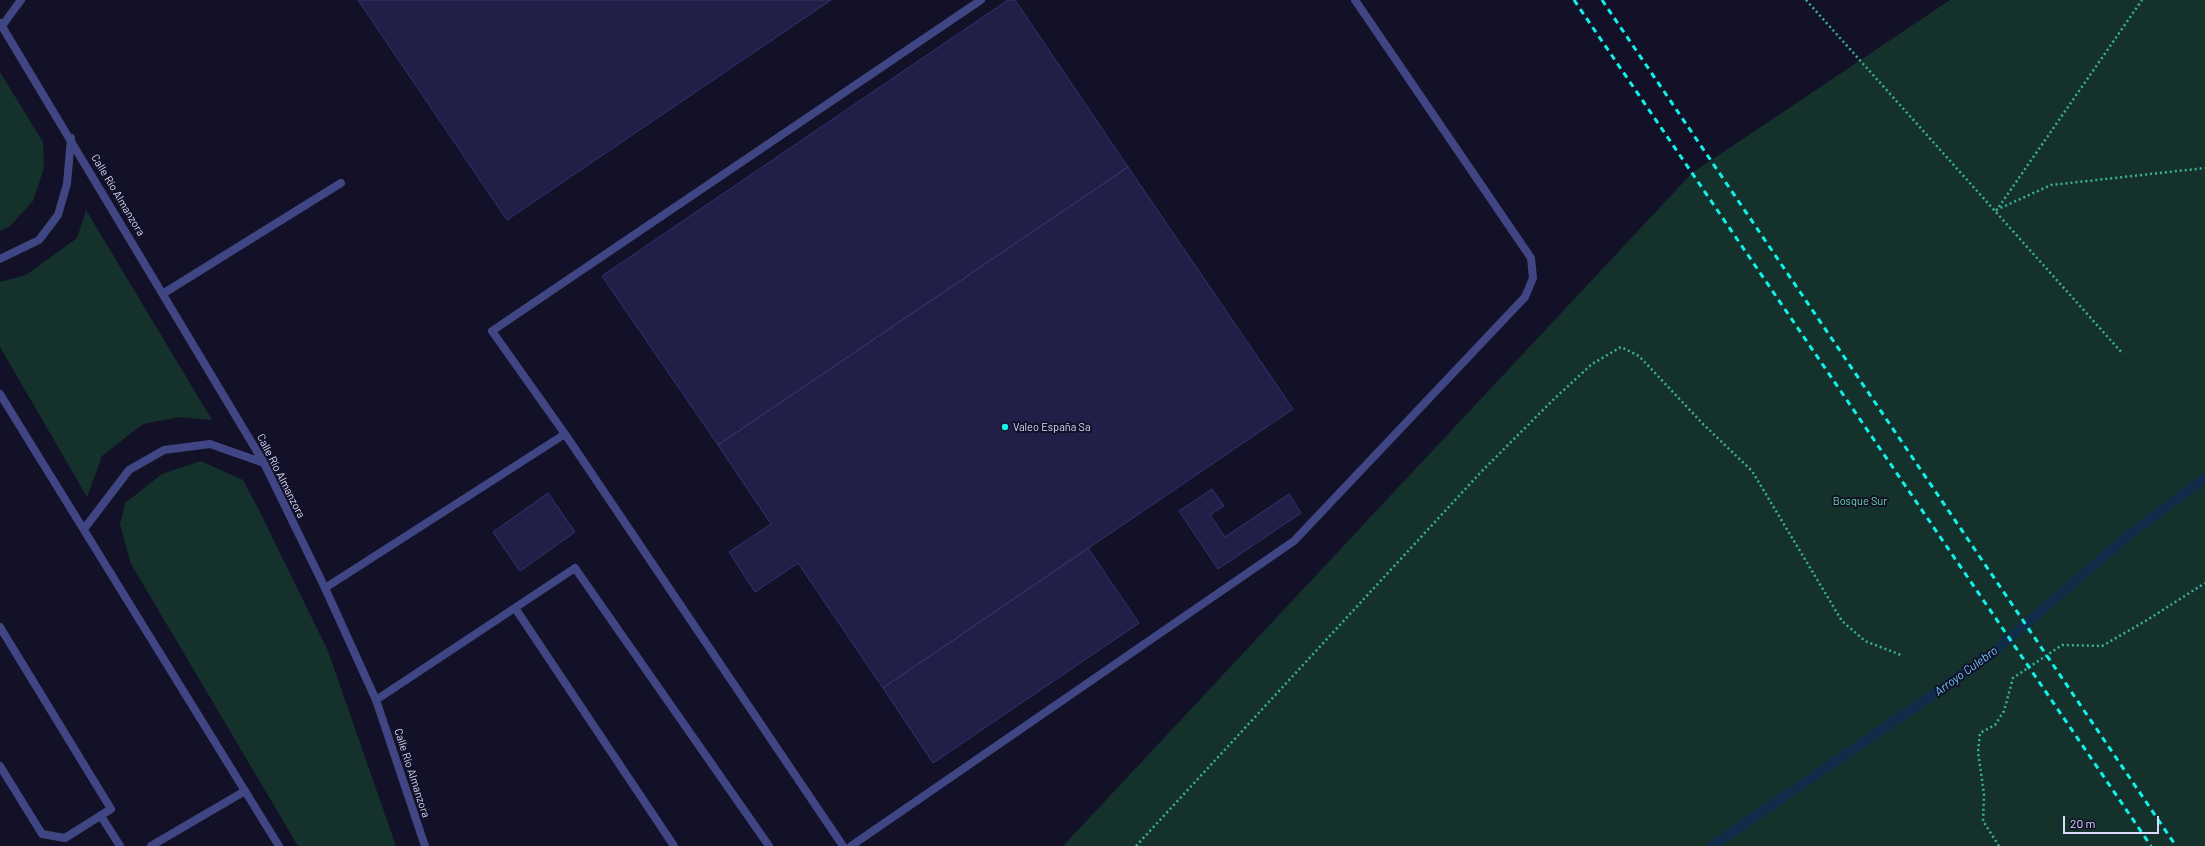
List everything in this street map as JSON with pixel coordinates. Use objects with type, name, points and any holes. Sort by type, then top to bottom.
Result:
[{"type":"street","points":[[1,24],[21,0]]},
{"type":"street","points":[[842,846],[564,434],[492,331],[981,0]]},
{"type":"street","points":[[851,846],[1294,541],[1525,297],[1533,278],[1531,258],[1355,0]]},
{"type":"street","name":"Calle Río Almanzora","points":[[1,24],[164,293],[264,463],[325,588],[376,700],[425,846]]},
{"type":"street","points":[[0,258],[39,240],[58,215],[67,184],[71,138]]},
{"type":"street","points":[[164,293],[341,183]]},
{"type":"street","points":[[0,394],[279,846]]},
{"type":"street","points":[[325,588],[564,434]]},
{"type":"street","points":[[84,529],[128,470],[164,450],[210,444],[264,463]]},
{"type":"street","points":[[376,700],[575,568],[769,846]]},
{"type":"street","points":[[515,608],[674,846]]},
{"type":"street","points":[[0,627],[111,809],[65,838],[42,834],[0,766]]},
{"type":"street","points":[[151,846],[245,791]]},
{"type":"street","points":[[101,816],[120,846]]},
{"type":"path","points":[[1806,0],[2123,354]]},
{"type":"path","points":[[1996,211],[2142,0]]},
{"type":"path","points":[[1996,211],[2051,185],[2205,168]]},
{"type":"path","points":[[1136,846],[1481,472],[1554,398],[1592,364],[1621,347],[1639,356],[1703,424],[1752,471],[1842,622],[1865,642],[1901,655]]},
{"type":"path","points":[[1999,846],[1983,821],[1984,794],[1978,752],[1980,733],[1995,725],[2004,711],[2014,678],[2062,645],[2102,646],[2147,620],[2205,583]]},
{"type":"green space","name":"Bosque Sur","points":[[1950,0],[2205,0],[2205,846],[1063,846],[1692,173]]},
{"type":"green space","points":[[0,72],[43,142],[44,168],[33,201],[10,226],[0,231]]},
{"type":"green space","points":[[86,210],[212,420],[180,417],[143,424],[102,456],[87,497],[0,347],[0,282],[26,275],[77,238]]},
{"type":"green space","points":[[201,461],[243,480],[258,508],[328,651],[396,846],[298,846],[131,564],[120,525],[125,503],[162,474]]},
{"type":"building","points":[[358,0],[831,0],[507,220]]},
{"type":"building","points":[[1008,0],[1015,0],[1128,167],[718,445],[602,276]]},
{"type":"building","name":"Valeo España Sa","points":[[1128,167],[1293,409],[883,688],[798,563],[755,592],[729,552],[771,524],[718,445]]},
{"type":"building","points":[[1212,489],[1224,506],[1210,515],[1225,537],[1289,494],[1301,513],[1218,569],[1179,511]]},
{"type":"building","points":[[548,493],[575,532],[520,571],[493,532]]},
{"type":"building","points":[[1088,548],[1139,623],[933,763],[883,688]]},
{"type":"waterway","name":"Arroyo Culebro","points":[[1712,846],[1985,659],[2130,534],[2205,478]]},
{"type":"railway","points":[[1574,0],[2151,846]]},
{"type":"railway","points":[[1602,0],[2176,846]]},
{"type":"place","name":"Valeo España Sa","points":[[1005,427]]}]
